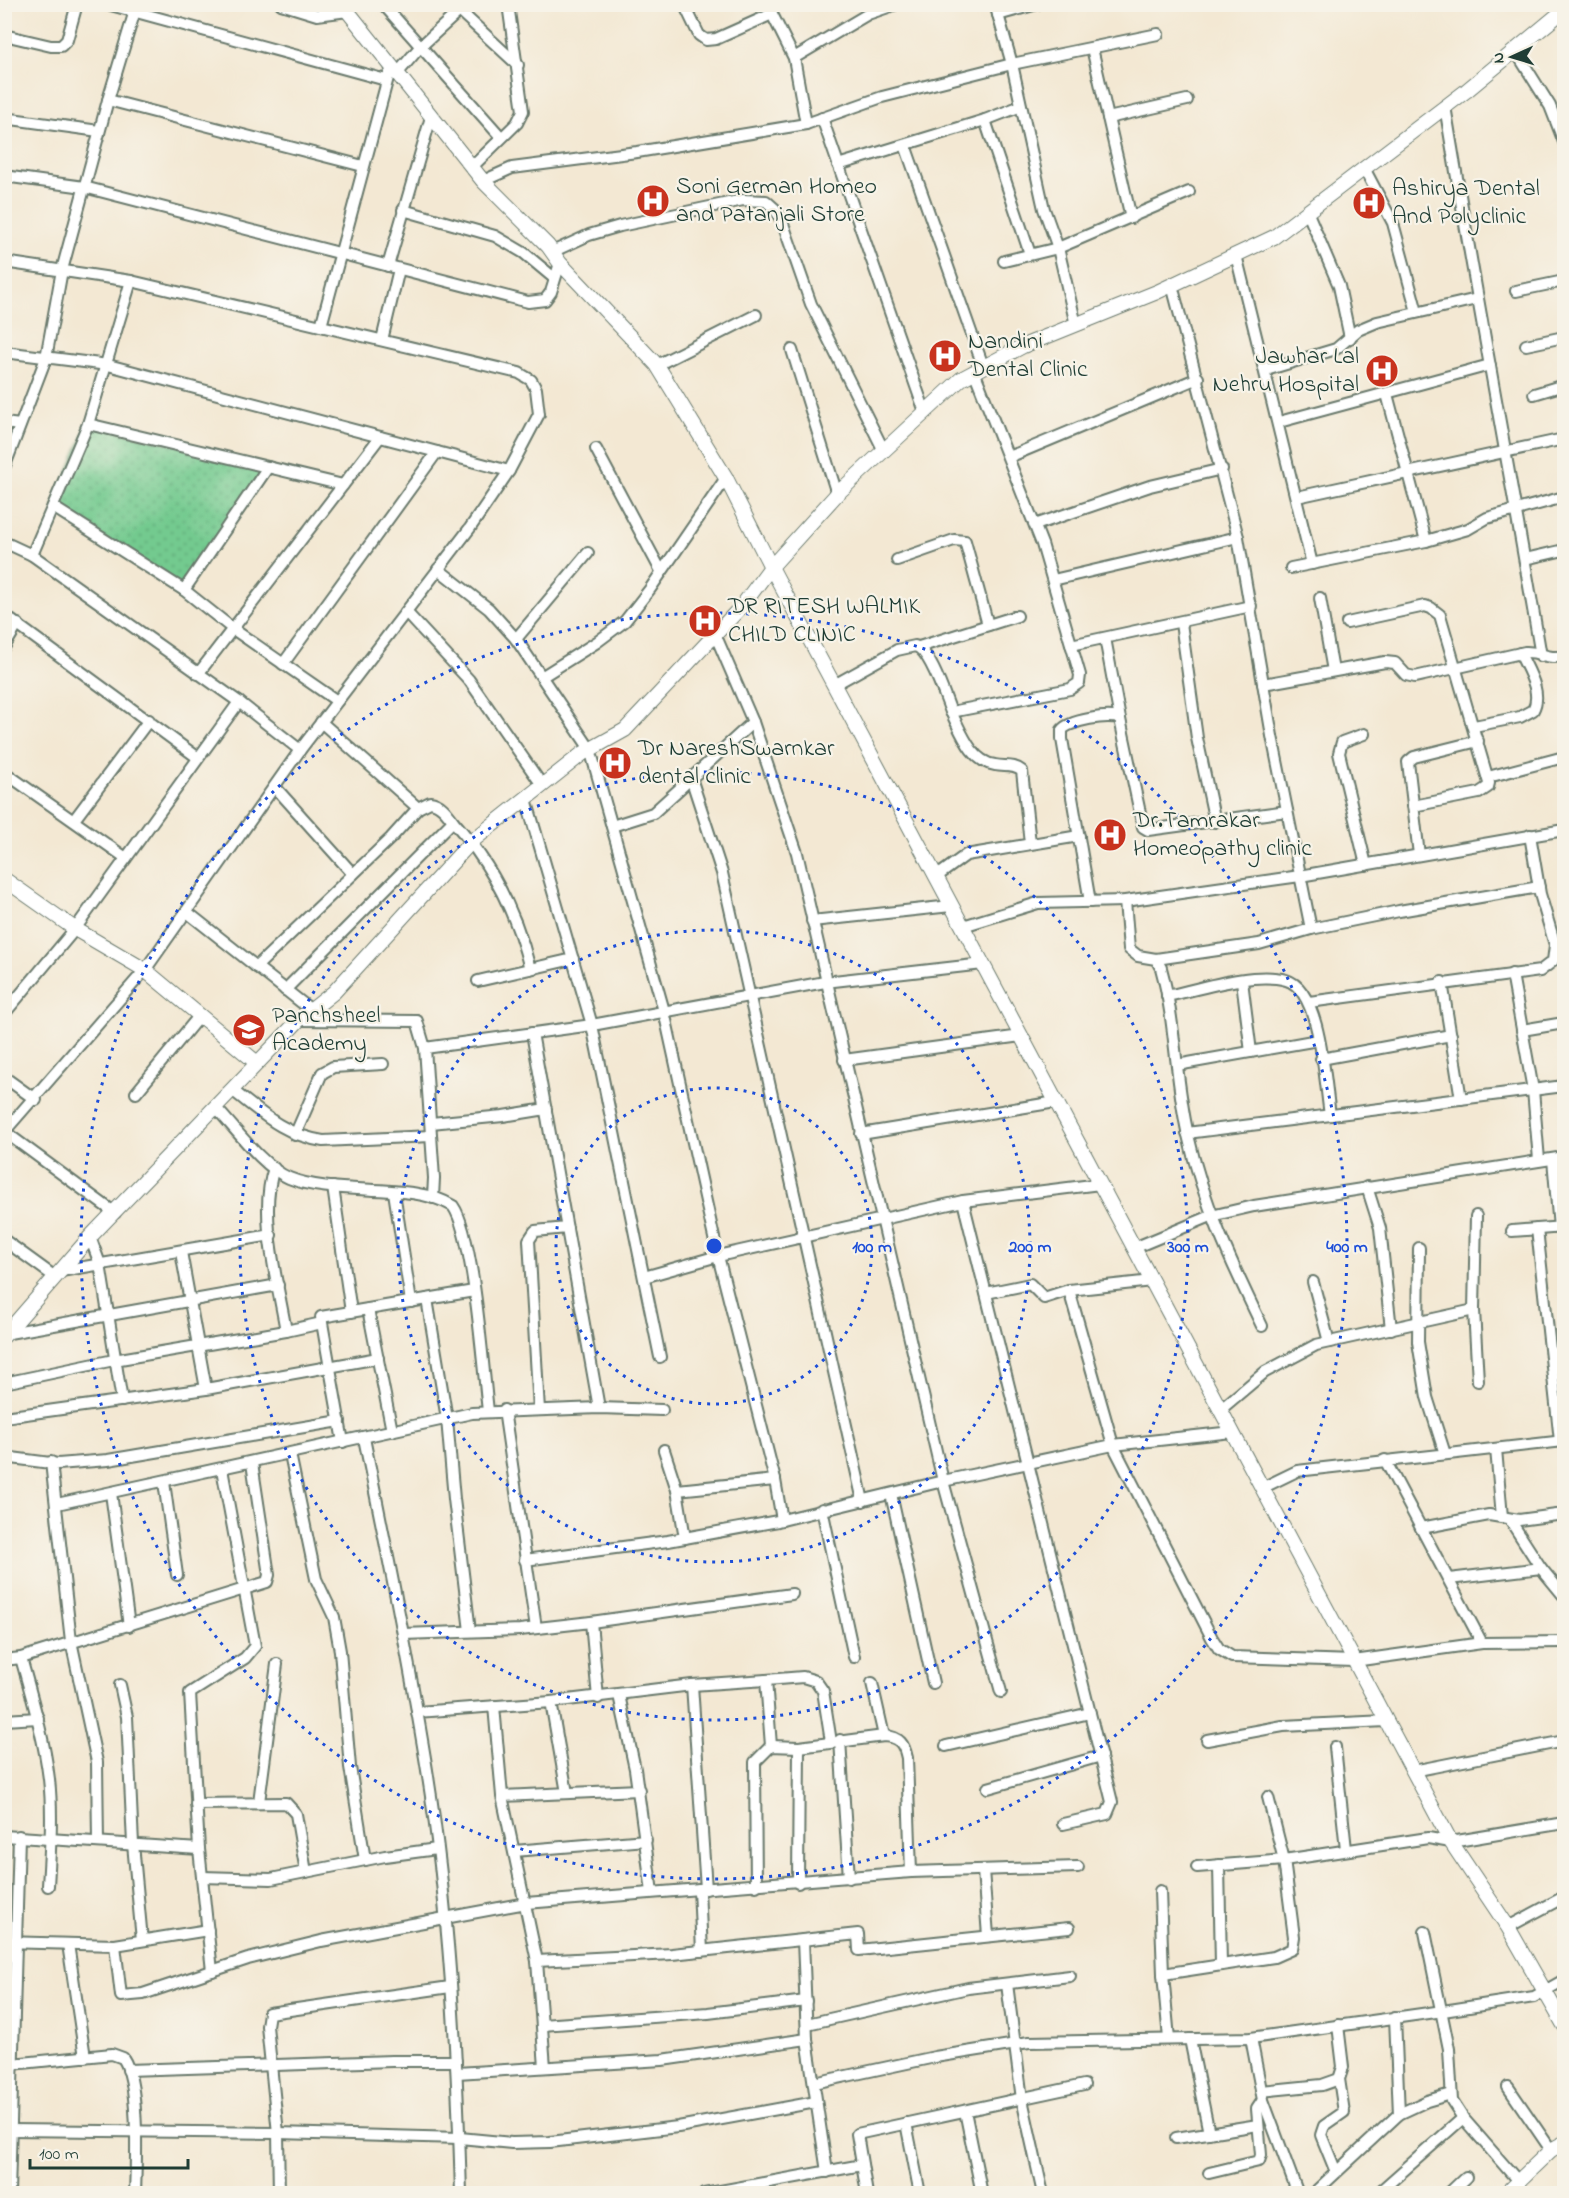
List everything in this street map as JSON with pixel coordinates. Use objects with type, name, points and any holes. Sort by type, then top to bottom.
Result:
[{"type":"street","points":[[4,35],[51,46],[61,46],[67,40],[77,4]]},
{"type":"street","points":[[107,4],[137,8],[391,74]]},
{"type":"street","points":[[281,4],[317,15],[345,8],[391,74],[431,117],[483,181],[657,365],[726,478],[951,906],[1451,1842],[1508,1927],[1564,2025]]},
{"type":"street","points":[[383,4],[501,137]]},
{"type":"street","points":[[472,167],[517,123],[523,111],[508,4]]},
{"type":"street","points":[[684,4],[699,35],[706,40],[716,39],[769,9],[794,58],[806,124]]},
{"type":"street","points":[[794,58],[868,14],[897,4]]},
{"type":"street","points":[[1037,4],[996,10],[1012,64],[1044,208],[1058,248],[1076,325]]},
{"type":"street","points":[[321,326],[363,166],[391,74],[459,7],[518,65]]},
{"type":"street","points":[[4,468],[46,358],[62,270],[99,131],[137,8]]},
{"type":"street","points":[[7,1335],[90,1237],[299,1020],[334,992],[471,842],[590,749],[625,730],[742,606],[771,567],[837,494],[961,379],[1023,346],[1172,285],[1274,237],[1445,106],[1564,10]]},
{"type":"street","points":[[483,181],[512,168],[637,152],[806,124],[882,97],[1012,64],[1158,33]]},
{"type":"street","points":[[1092,48],[1131,218]]},
{"type":"street","points":[[1515,50],[1562,123],[1564,142]]},
{"type":"street","points":[[108,100],[363,166]]},
{"type":"street","points":[[1108,118],[1187,100]]},
{"type":"street","points":[[838,165],[985,120],[1022,106]]},
{"type":"street","points":[[1445,106],[1477,298],[1507,450],[1541,656]]},
{"type":"street","points":[[382,340],[403,210],[431,117]]},
{"type":"street","points":[[4,118],[99,131]]},
{"type":"street","points":[[822,118],[925,412]]},
{"type":"street","points":[[985,120],[1030,254]]},
{"type":"street","points":[[905,145],[978,368],[1035,525],[1080,675],[1076,687],[951,712]]},
{"type":"street","points":[[1364,168],[1392,223],[1417,312]]},
{"type":"street","points":[[4,176],[84,187],[537,303],[545,300],[551,292],[556,257]]},
{"type":"street","points":[[1004,261],[1058,248],[1188,192]]},
{"type":"street","points":[[556,257],[589,235],[620,226],[743,200],[766,201],[775,209],[782,221],[811,304],[884,451]]},
{"type":"street","points":[[403,210],[495,236],[524,253],[554,278]]},
{"type":"street","points":[[1307,211],[1339,286],[1350,338]]},
{"type":"street","points":[[1236,255],[1279,422],[1312,564]]},
{"type":"street","points":[[4,262],[131,281],[519,373],[531,380],[539,402],[539,414],[509,471],[438,569],[300,750],[145,970],[36,1100],[5,1132],[115,1213]]},
{"type":"street","points":[[32,555],[88,424],[108,365],[131,281]]},
{"type":"street","points":[[1516,291],[1564,281]]},
{"type":"street","points":[[1172,285],[1238,537],[1263,684],[1311,929]]},
{"type":"street","points":[[1266,370],[1336,349],[1358,330],[1377,322],[1477,298]]},
{"type":"street","points":[[657,365],[756,315]]},
{"type":"street","points":[[1526,345],[1564,337]]},
{"type":"street","points":[[792,350],[837,494]]},
{"type":"street","points":[[4,352],[108,365],[509,471]]},
{"type":"street","points":[[1279,422],[1490,365]]},
{"type":"street","points":[[1009,457],[1198,378]]},
{"type":"street","points":[[1534,394],[1564,385]]},
{"type":"street","points":[[1387,394],[1426,541]]},
{"type":"street","points":[[4,423],[20,425]]},
{"type":"street","points":[[88,424],[343,485]]},
{"type":"street","points":[[198,674],[381,437]]},
{"type":"street","points":[[1297,497],[1564,439]]},
{"type":"street","points":[[596,449],[661,571]]},
{"type":"street","points":[[283,664],[437,452]]},
{"type":"street","points":[[184,590],[268,468]]},
{"type":"street","points":[[1035,525],[1150,486],[1222,469]]},
{"type":"street","points":[[543,676],[597,642],[624,621],[650,589],[726,478]]},
{"type":"street","points":[[1291,568],[1426,541],[1460,532],[1479,520],[1564,497]]},
{"type":"street","points":[[53,507],[184,590],[233,629],[337,701]]},
{"type":"street","points":[[1053,580],[1238,537]]},
{"type":"street","points":[[897,560],[954,540],[965,541],[988,625]]},
{"type":"street","points":[[4,542],[32,555],[239,702],[300,750]]},
{"type":"street","points":[[1525,559],[1564,550]]},
{"type":"street","points":[[516,639],[588,554]]},
{"type":"street","points":[[438,569],[489,609],[516,639],[590,749],[664,1011],[718,1256],[772,1481],[777,1521]]},
{"type":"street","points":[[1320,598],[1333,671]]},
{"type":"street","points":[[1071,645],[1251,606]]},
{"type":"street","points":[[1347,623],[1425,606],[1440,615],[1474,726],[1488,777],[1488,787],[1479,793],[1413,806]]},
{"type":"street","points":[[405,612],[469,680],[542,786]]},
{"type":"street","points":[[4,615],[197,757]]},
{"type":"street","points":[[834,685],[897,650],[919,647],[1017,616]]},
{"type":"street","points":[[1181,623],[1197,738],[1215,822]]},
{"type":"street","points":[[4,647],[18,624]]},
{"type":"street","points":[[716,634],[753,722],[797,853],[825,982],[943,1480],[1001,1692]]},
{"type":"street","points":[[1106,638],[1120,719],[1143,827],[1150,831],[1287,811]]},
{"type":"street","points":[[919,647],[930,663],[951,712],[978,758],[994,765],[1014,766],[1022,771],[1030,843]]},
{"type":"street","points":[[1263,684],[1390,662],[1398,665],[1406,675],[1415,676],[1532,651],[1551,658],[1564,656]]},
{"type":"street","points":[[1474,726],[1520,717],[1533,710],[1536,695],[1534,685],[1520,653]]},
{"type":"street","points":[[4,1014],[75,929],[197,757],[239,702]]},
{"type":"street","points":[[1090,902],[1062,730],[1067,725],[1109,716],[1120,719]]},
{"type":"street","points":[[74,820],[149,720]]},
{"type":"street","points":[[321,722],[418,808]]},
{"type":"street","points":[[612,826],[653,813],[753,722]]},
{"type":"street","points":[[1364,735],[1342,742],[1339,753],[1366,865]]},
{"type":"street","points":[[1419,855],[1407,768],[1409,760],[1478,741]]},
{"type":"street","points":[[1488,777],[1564,757]]},
{"type":"street","points":[[4,772],[126,858]]},
{"type":"street","points":[[691,778],[722,873],[863,1501]]},
{"type":"street","points":[[275,787],[353,874]]},
{"type":"street","points":[[526,799],[592,1024],[660,1357]]},
{"type":"street","points":[[256,967],[391,838],[418,808],[435,802],[471,842],[505,898],[525,947],[530,969]]},
{"type":"street","points":[[285,990],[453,821]]},
{"type":"street","points":[[963,926],[1038,903],[1125,901],[1300,876],[1564,830]]},
{"type":"street","points":[[936,876],[966,855],[1079,836]]},
{"type":"street","points":[[1309,1002],[1442,982],[1540,971],[1553,961],[1556,955],[1539,887],[1530,836]]},
{"type":"street","points":[[4,879],[75,929],[145,970],[257,1063]]},
{"type":"street","points":[[1125,901],[1129,949],[1138,956],[1156,959],[1259,944],[1311,929],[1539,887]]},
{"type":"street","points":[[812,921],[951,906]]},
{"type":"street","points":[[187,912],[311,1010]]},
{"type":"street","points":[[478,981],[573,959]]},
{"type":"street","points":[[1156,959],[1161,968],[1167,996],[1187,1133],[1211,1216],[1262,1326]]},
{"type":"street","points":[[425,1048],[592,1024],[825,982],[982,964]]},
{"type":"street","points":[[1512,974],[1533,1090],[1539,1161]]},
{"type":"street","points":[[1167,996],[1256,978],[1288,980],[1297,986],[1309,1002],[1318,1040],[1330,1115]]},
{"type":"street","points":[[1242,981],[1251,1052]]},
{"type":"street","points":[[1442,982],[1461,1099]]},
{"type":"street","points":[[4,996],[14,1003]]},
{"type":"street","points":[[136,1093],[200,1015]]},
{"type":"street","points":[[299,1020],[417,1021],[425,1048],[434,1178],[433,1198]]},
{"type":"street","points":[[1522,1030],[1564,1023]]},
{"type":"street","points":[[532,1033],[599,1408]]},
{"type":"street","points":[[1321,1059],[1451,1035]]},
{"type":"street","points":[[844,1060],[1021,1036]]},
{"type":"street","points":[[1177,1065],[1318,1040]]},
{"type":"street","points":[[295,1135],[322,1073],[333,1067],[383,1064]]},
{"type":"street","points":[[4,1077],[36,1100]]},
{"type":"street","points":[[1187,1133],[1564,1086]]},
{"type":"street","points":[[232,1090],[295,1135],[323,1141],[431,1136]]},
{"type":"street","points":[[861,1134],[1056,1102]]},
{"type":"street","points":[[216,1108],[274,1168],[289,1178],[333,1187],[433,1198],[447,1203],[457,1212],[474,1291],[488,1412]]},
{"type":"street","points":[[430,1123],[546,1109]]},
{"type":"street","points":[[1134,1248],[1211,1216],[1367,1187],[1559,1158],[1562,1227],[1512,1231]]},
{"type":"street","points":[[274,1168],[267,1188],[271,1235],[286,1331]]},
{"type":"street","points":[[644,1277],[718,1256],[963,1201],[1100,1184]]},
{"type":"street","points":[[333,1187],[351,1312]]},
{"type":"street","points":[[1367,1187],[1380,1228],[1391,1329]]},
{"type":"street","points":[[394,1192],[411,1302]]},
{"type":"street","points":[[963,1201],[1112,1802],[1110,1810],[1063,1824]]},
{"type":"street","points":[[1476,1216],[1474,1310],[1478,1381]]},
{"type":"street","points":[[539,1410],[529,1240],[535,1231],[567,1225]]},
{"type":"street","points":[[1262,1488],[1297,1472],[1562,1441],[1537,1229]]},
{"type":"street","points":[[4,1240],[58,1274],[100,1264],[271,1235]]},
{"type":"street","points":[[90,1237],[100,1264],[122,1401]]},
{"type":"street","points":[[1419,1248],[1416,1324],[1427,1397],[1445,1454]]},
{"type":"street","points":[[181,1251],[206,1389]]},
{"type":"street","points":[[986,1293],[1026,1283],[1033,1285],[1044,1298],[1069,1290],[1152,1281]]},
{"type":"street","points":[[1314,1282],[1329,1342]]},
{"type":"street","points":[[7,1335],[107,1314],[278,1285]]},
{"type":"street","points":[[1069,1290],[1113,1445],[1219,1649],[1232,1657],[1354,1661],[1482,1643],[1564,1642]]},
{"type":"street","points":[[343,1442],[321,1317],[474,1291]]},
{"type":"street","points":[[427,1299],[447,1419],[470,1631]]},
{"type":"street","points":[[368,1309],[392,1431]]},
{"type":"street","points":[[1221,1410],[1265,1372],[1301,1352],[1329,1342],[1474,1310]]},
{"type":"street","points":[[4,1383],[114,1360],[198,1347],[322,1323]]},
{"type":"street","points":[[4,1418],[206,1389],[378,1358]]},
{"type":"street","points":[[57,1504],[488,1412],[599,1408],[662,1410]]},
{"type":"street","points":[[504,1410],[536,1628]]},
{"type":"street","points":[[4,1457],[51,1462],[108,1460],[340,1421]]},
{"type":"street","points":[[525,1560],[685,1538],[777,1521],[943,1480],[1113,1445],[1232,1432]]},
{"type":"street","points":[[364,1438],[417,1712],[436,1849],[457,2073],[461,2193]]},
{"type":"street","points":[[1496,1449],[1506,1519],[1541,1568],[1563,1592]]},
{"type":"street","points":[[664,1450],[677,1490],[685,1538]]},
{"type":"street","points":[[290,1454],[316,1579],[334,1617],[340,1652],[350,1767],[365,1860]]},
{"type":"street","points":[[1385,1460],[1482,1643]]},
{"type":"street","points":[[51,1462],[71,1641],[97,1762],[98,1842]]},
{"type":"street","points":[[4,1660],[21,1658],[246,1588],[266,1584],[269,1575],[252,1463]]},
{"type":"street","points":[[212,1971],[199,1849],[190,1693],[245,1658],[255,1646],[222,1469]]},
{"type":"street","points":[[677,1490],[772,1481]]},
{"type":"street","points":[[164,1482],[177,1575]]},
{"type":"street","points":[[111,1493],[129,1626]]},
{"type":"street","points":[[891,1494],[933,1683]]},
{"type":"street","points":[[822,1509],[854,1656]]},
{"type":"street","points":[[1421,1528],[1489,1515],[1506,1519],[1564,1514]]},
{"type":"street","points":[[1449,1579],[1541,1568]]},
{"type":"street","points":[[403,1634],[536,1628],[792,1594]]},
{"type":"street","points":[[591,1622],[598,1698]]},
{"type":"street","points":[[21,1658],[38,1718],[49,1781],[51,1839],[48,1886]]},
{"type":"street","points":[[259,1802],[277,1664]]},
{"type":"street","points":[[417,1712],[598,1698],[692,1685],[803,1677],[816,1681],[823,1691],[835,1741],[849,1878]]},
{"type":"street","points":[[766,1680],[771,1746]]},
{"type":"street","points":[[872,1683],[884,1736]]},
{"type":"street","points":[[120,1685],[127,1717],[133,1844],[142,1940]]},
{"type":"street","points":[[692,1685],[703,1889],[702,1951]]},
{"type":"street","points":[[619,1695],[639,1790],[652,1892]]},
{"type":"street","points":[[551,1702],[567,1793]]},
{"type":"street","points":[[494,1706],[502,1796],[537,1961],[545,2067]]},
{"type":"street","points":[[946,1746],[1090,1713]]},
{"type":"street","points":[[4,1720],[38,1718]]},
{"type":"street","points":[[1207,1740],[1283,1726],[1386,1721]]},
{"type":"street","points":[[756,1886],[755,1762],[771,1746],[799,1747],[884,1736],[893,1736],[901,1742],[907,1758],[911,1872]]},
{"type":"street","points":[[1413,1771],[1564,1741]]},
{"type":"street","points":[[798,1883],[799,1747]]},
{"type":"street","points":[[1335,1747],[1346,1849]]},
{"type":"street","points":[[988,1788],[1101,1756]]},
{"type":"street","points":[[502,1796],[639,1790]]},
{"type":"street","points":[[1163,1974],[1274,1957],[1292,1949],[1294,1937],[1284,1860],[1268,1797]]},
{"type":"street","points":[[196,1804],[280,1802],[292,1807],[296,1814],[306,1872]]},
{"type":"street","points":[[1197,1868],[1284,1860],[1428,1838],[1451,1842],[1564,1822]]},
{"type":"street","points":[[4,1836],[199,1849]]},
{"type":"street","points":[[9,2193],[7,2171],[10,1943],[19,1836]]},
{"type":"street","points":[[514,1851],[646,1840]]},
{"type":"street","points":[[202,1877],[271,1879],[365,1860],[436,1849]]},
{"type":"street","points":[[1219,1865],[1221,1965]]},
{"type":"street","points":[[115,1945],[121,1996],[142,1994],[212,1971],[321,1941],[444,1916],[526,1903],[798,1883],[911,1872],[1078,1867]]},
{"type":"street","points":[[983,1870],[988,1936]]},
{"type":"street","points":[[1160,1891],[1163,1974],[1169,2039]]},
{"type":"street","points":[[1508,1927],[1564,1898]]},
{"type":"street","points":[[537,1961],[702,1951],[858,1934],[859,1950],[1069,1928]]},
{"type":"street","points":[[10,1943],[115,1945],[207,1930]]},
{"type":"street","points":[[1425,1932],[1443,2012],[1452,2071],[1451,2094],[1455,2108],[1518,2181]]},
{"type":"street","points":[[803,1940],[807,2039],[826,2172]]},
{"type":"street","points":[[68,1944],[85,2057]]},
{"type":"street","points":[[807,2024],[968,1988],[1070,1976]]},
{"type":"street","points":[[814,2083],[935,2057],[1014,2045],[1089,2039],[1251,2038],[1443,2012],[1534,1997],[1564,1980]]},
{"type":"street","points":[[1007,1984],[1022,2099],[1043,2193]]},
{"type":"street","points":[[279,2193],[278,2133],[267,2019],[272,2012],[450,1987]]},
{"type":"street","points":[[542,2025],[708,2013],[806,2001]]},
{"type":"street","points":[[1395,2018],[1399,2114]]},
{"type":"street","points":[[1336,2172],[1321,2135],[1324,2126],[1340,2118],[1344,2112],[1338,2079],[1343,2067],[1338,2025]]},
{"type":"street","points":[[1251,2038],[1262,2095],[1298,2193]]},
{"type":"street","points":[[457,2073],[662,2060],[807,2039]]},
{"type":"street","points":[[1190,2039],[1209,2133]]},
{"type":"street","points":[[10,2056],[118,2055],[129,2070],[137,2131],[135,2193]]},
{"type":"street","points":[[129,2070],[456,2061]]},
{"type":"street","points":[[1262,2095],[1322,2085],[1338,2079]]},
{"type":"street","points":[[867,2193],[857,2134],[1084,2085]]},
{"type":"street","points":[[1508,2087],[1551,2150]]},
{"type":"street","points":[[1313,2193],[1399,2114],[1427,2101],[1451,2094]]},
{"type":"street","points":[[1209,2173],[1259,2162],[1261,2155],[1257,2109],[1262,2095]]},
{"type":"street","points":[[8,2126],[460,2138],[512,2143],[550,2142],[678,2127],[816,2102]]},
{"type":"street","points":[[965,2111],[982,2193]]},
{"type":"street","points":[[1377,2193],[1463,2118]]},
{"type":"street","points":[[906,2123],[920,2193]]},
{"type":"street","points":[[1176,2138],[1258,2125]]},
{"type":"street","points":[[1505,2193],[1551,2150],[1564,2143]]},
{"type":"street","points":[[704,2193],[862,2165]]},
{"type":"street","points":[[1449,2193],[1467,2177]]},
{"type":"green space","points":[[88,424],[268,467],[184,590],[53,507]]},
{"type":"place","name":"Soni German Homeo and Patanjali Store","points":[[653,201]]},
{"type":"place","name":"Ashirya Dental And Polyclinic","points":[[1369,203]]},
{"type":"place","name":"Nandini Dental Clinic","points":[[945,356]]},
{"type":"place","name":"Jawhar Lal Nehru Hospital","points":[[1382,371]]},
{"type":"place","name":"DR RITESH WALMIK CHILD CLINIC","points":[[705,621]]},
{"type":"place","name":"Dr NareshSwarnkar dental clinic","points":[[615,763]]},
{"type":"place","name":"Dr.Tamrakar Homeopathy clinic","points":[[1110,835]]},
{"type":"place","name":"Panchsheel Academy","points":[[249,1030]]}]
